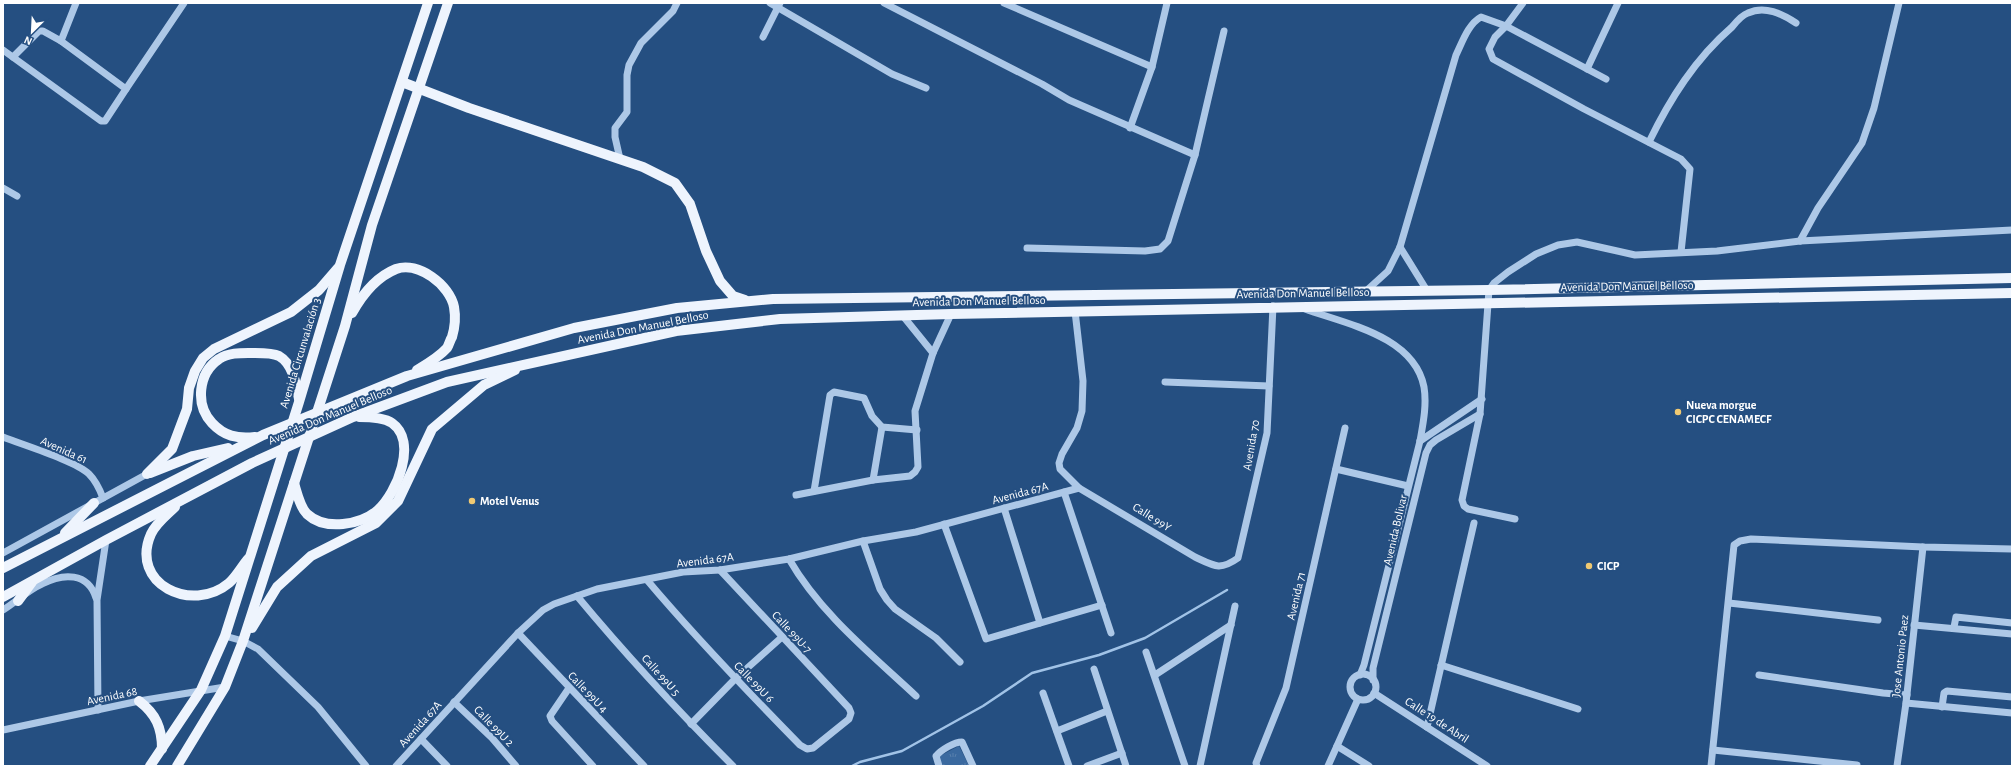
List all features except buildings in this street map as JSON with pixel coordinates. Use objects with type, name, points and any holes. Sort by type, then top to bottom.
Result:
[{"type":"main road","name":"Avenida Circunvalación 3","points":[[150,766],[201,690],[225,636],[300,402],[340,265],[428,3]]},
{"type":"main road","points":[[177,766],[225,687],[243,641],[345,326],[372,225],[448,3]]},
{"type":"main road","points":[[402,82],[419,87],[469,108],[643,167],[675,183],[690,204],[706,251],[720,282],[733,296],[749,301]]},
{"type":"main road","points":[[147,474],[172,449],[187,409],[189,388],[195,371],[203,358],[214,349],[291,312],[318,290],[340,265]]},
{"type":"main road","points":[[345,326],[359,301],[378,279],[397,268],[414,268],[430,275],[445,289],[454,306],[456,327],[448,348],[407,376]]},
{"type":"main road","name":"Avenida Don Manuel Belloso","points":[[3,568],[263,435],[407,376],[574,328],[677,308],[749,301],[791,299],[1426,289],[1489,290],[2012,278]]},
{"type":"main road","name":"Avenida Don Manuel Belloso","points":[[3,597],[18,588],[38,581],[106,540],[252,463],[353,417],[447,382],[676,331],[780,319],[951,314],[1273,306],[2012,293]]},
{"type":"main road","points":[[263,435],[242,439],[220,432],[204,415],[200,394],[207,372],[219,359],[234,353],[262,353],[279,356],[290,368],[296,383],[300,402]]},
{"type":"main road","points":[[243,641],[277,587],[282,582],[311,556],[376,523],[398,501],[432,429],[484,384],[533,362]]},
{"type":"main road","points":[[294,484],[300,502],[307,514],[326,524],[351,524],[378,510],[396,484],[405,455],[401,434],[391,422],[372,417],[353,417]]},
{"type":"main road","points":[[147,474],[193,456],[245,444]]},
{"type":"main road","points":[[183,499],[157,524],[151,534],[147,550],[148,564],[154,577],[162,587],[175,594],[193,596],[211,592],[229,583],[251,554]]},
{"type":"main road","points":[[57,540],[99,501]]},
{"type":"main road","points":[[18,601],[29,587],[38,581]]},
{"type":"main road","points":[[18,588],[29,587]]},
{"type":"main road","points":[[139,701],[150,709],[158,724],[162,737],[162,749]]},
{"type":"street","points":[[62,41],[76,3]]},
{"type":"street","points":[[3,50],[101,121],[105,121],[184,3]]},
{"type":"street","points":[[620,159],[615,137],[616,128],[627,112],[627,75],[629,64],[641,43],[672,11],[677,3]]},
{"type":"street","points":[[770,3],[779,5],[892,74],[926,88]]},
{"type":"street","points":[[884,3],[1042,84],[1069,100],[1130,128],[1195,154]]},
{"type":"street","points":[[1004,3],[1152,67]]},
{"type":"street","points":[[1130,128],[1152,67],[1167,3]]},
{"type":"street","points":[[1523,3],[1491,43],[1489,49],[1490,55],[1493,59],[1681,159],[1690,169],[1681,252]]},
{"type":"street","points":[[1586,69],[1618,3]]},
{"type":"street","points":[[1800,241],[1818,208],[1862,143],[1874,108],[1898,3]]},
{"type":"street","points":[[763,38],[779,5]]},
{"type":"street","points":[[1649,142],[1668,104],[1682,83],[1705,54],[1747,13],[1759,10],[1770,11],[1779,13],[1796,23]]},
{"type":"street","points":[[1366,291],[1388,271],[1400,247],[1456,55],[1464,38],[1478,19],[1481,17],[1506,26],[1606,79]]},
{"type":"street","points":[[13,57],[39,31],[43,31],[62,41],[126,89]]},
{"type":"street","points":[[1027,248],[1145,251],[1160,249],[1168,241],[1195,154],[1224,31]]},
{"type":"street","points":[[3,188],[16,196]]},
{"type":"street","points":[[1515,519],[1468,509],[1464,506],[1462,500],[1482,399],[1489,290],[1500,277],[1536,254],[1558,245],[1577,242],[1635,255],[1717,251],[1800,241],[2012,230]]},
{"type":"street","points":[[1400,247],[1426,289]]},
{"type":"street","name":"Avenida 70","points":[[1213,566],[1227,566],[1238,558],[1267,433],[1273,306]]},
{"type":"street","points":[[1297,306],[1382,337],[1399,347],[1413,362],[1424,387],[1425,407],[1420,441],[1364,665],[1360,675],[1352,681],[1350,688],[1358,699],[1368,699],[1374,693],[1376,686],[1373,680],[1367,675],[1360,675]]},
{"type":"street","name":"Calle 99Y","points":[[1074,311],[1083,381],[1082,411],[1077,428],[1062,454],[1059,463],[1060,469],[1079,488],[1195,557],[1213,566]]},
{"type":"street","points":[[796,495],[873,480],[910,476],[915,472],[918,467],[915,411],[932,353],[951,314]]},
{"type":"street","points":[[904,316],[932,353]]},
{"type":"street","points":[[1164,382],[1269,386]]},
{"type":"street","points":[[814,491],[830,395],[834,392],[864,398],[872,416],[882,427],[917,430]]},
{"type":"street","points":[[1420,441],[1482,399]]},
{"type":"street","name":"Avenida Bolivar","points":[[1373,680],[1375,660],[1426,453],[1430,445],[1436,440],[1480,414]]},
{"type":"street","points":[[873,480],[882,427]]},
{"type":"street","name":"Avenida 71","points":[[1257,765],[1286,688],[1345,428]]},
{"type":"street","name":"Avenida 61","points":[[3,437],[72,464],[88,473],[96,482],[99,501]]},
{"type":"street","points":[[1336,469],[1408,486]]},
{"type":"street","points":[[3,553],[147,474]]},
{"type":"street","name":"Avenida 67A","points":[[396,766],[518,633],[543,610],[577,596],[597,589],[683,572],[720,570],[789,559],[863,541],[916,532],[1079,488]]},
{"type":"street","points":[[1064,492],[1111,633]]},
{"type":"street","points":[[1004,508],[1040,623]]},
{"type":"street","points":[[1427,727],[1474,523]]},
{"type":"street","points":[[944,524],[986,639],[1102,605]]},
{"type":"street","points":[[1711,766],[1734,545],[1740,541],[1751,539],[2012,550]]},
{"type":"street","points":[[98,710],[97,600],[106,540]]},
{"type":"street","points":[[863,541],[880,589],[886,600],[895,609],[936,638],[960,662]]},
{"type":"street","name":"Jose Antonio Paez","points":[[1897,766],[1907,695],[1923,547]]},
{"type":"street","points":[[789,559],[806,584],[830,613],[916,696]]},
{"type":"street","name":"Calle 99U-7","points":[[720,570],[849,708]]},
{"type":"street","points":[[3,610],[18,601],[38,581],[64,576],[85,581],[93,589],[97,600]]},
{"type":"street","name":"Calle 99U 6","points":[[647,580],[735,679],[807,749],[813,748],[823,742],[849,719],[851,713],[849,708]]},
{"type":"street","name":"Calle 99U 5","points":[[577,596],[690,724],[733,766]]},
{"type":"street","points":[[1729,602],[1878,620]]},
{"type":"street","points":[[1200,766],[1235,606]]},
{"type":"street","points":[[1954,627],[1956,617],[2012,622]]},
{"type":"street","points":[[1155,675],[1231,625]]},
{"type":"street","points":[[1914,625],[1954,627],[2012,634]]},
{"type":"street","name":"Calle 99U 4","points":[[518,633],[644,766]]},
{"type":"street","points":[[225,636],[243,641],[258,649],[318,707],[366,766]]},
{"type":"street","points":[[690,724],[735,679],[782,637]]},
{"type":"street","points":[[1146,652],[1186,766]]},
{"type":"street","points":[[1441,666],[1578,709]]},
{"type":"street","points":[[1094,670],[1126,766]]},
{"type":"street","points":[[1759,675],[1882,693],[1907,695]]},
{"type":"street","name":"Avenida 68","points":[[3,730],[139,701],[225,687]]},
{"type":"street","points":[[569,688],[550,716],[552,721],[593,766]]},
{"type":"street","points":[[1942,707],[1944,693],[1947,690],[2012,697]]},
{"type":"street","points":[[1043,693],[1069,766]]},
{"type":"street","name":"Calle 19 de Abril","points":[[1374,693],[1487,766]]},
{"type":"street","points":[[1328,766],[1358,699]]},
{"type":"street","name":"Calle 99U 2","points":[[454,702],[492,738],[516,766]]},
{"type":"street","points":[[1906,703],[2012,712]]},
{"type":"street","points":[[1057,731],[1107,711]]},
{"type":"street","points":[[421,739],[447,766]]},
{"type":"street","points":[[939,766],[936,756],[939,752],[958,742],[962,742],[965,745],[973,766]]},
{"type":"street","points":[[1337,746],[1369,766]]},
{"type":"street","points":[[1713,750],[1857,765]]},
{"type":"street","points":[[1087,766],[1122,753]]},
{"type":"green space","points":[[959,746],[969,766],[943,766],[938,757]]},
{"type":"waterway","points":[[852,766],[860,762],[902,751],[983,706],[1032,673],[1099,655],[1145,638],[1227,590]]},
{"type":"place","name":"Nueva morgue CICPC CENAMECF","points":[[1678,412]]},
{"type":"place","name":"Motel Venus","points":[[472,501]]},
{"type":"place","name":"CICP","points":[[1589,566]]}]
